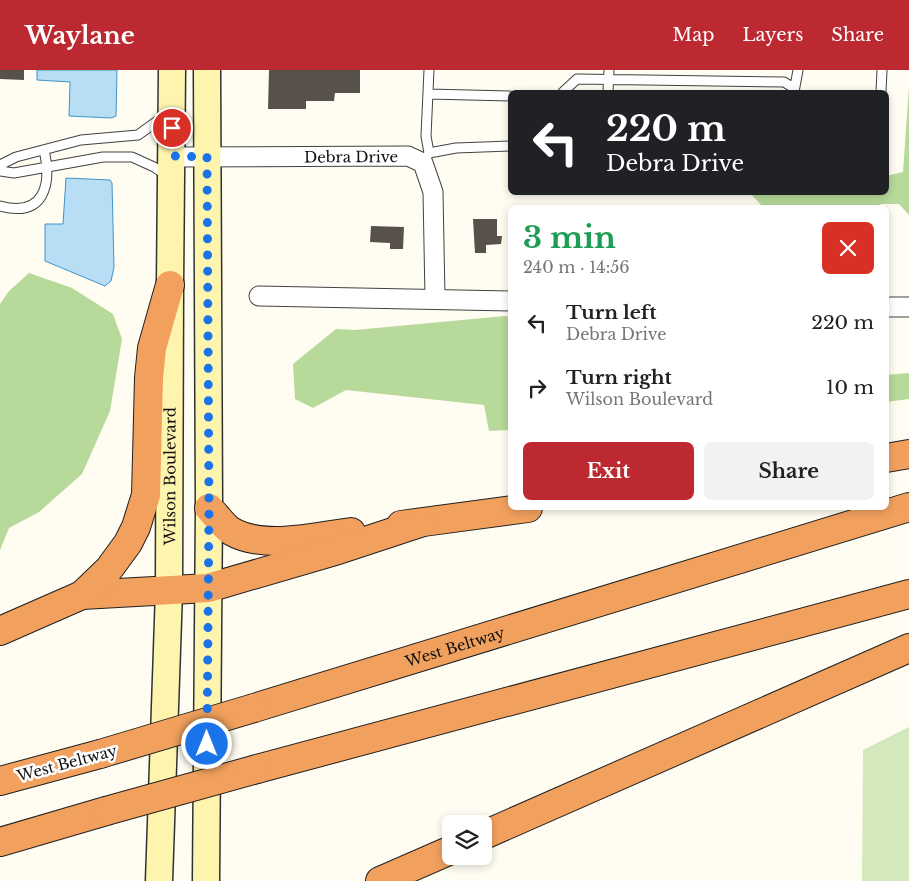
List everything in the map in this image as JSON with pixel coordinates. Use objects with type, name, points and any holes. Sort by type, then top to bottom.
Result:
[{"type":"highway","points":[[0,632],[82,595],[109,569],[128,543],[136,527],[146,495],[149,378],[152,348],[170,285]]},
{"type":"highway","points":[[889,457],[909,454]]},
{"type":"highway","name":"West Beltway","points":[[0,781],[100,754],[254,708],[909,507]]},
{"type":"highway","points":[[209,508],[231,530],[260,540],[280,542],[514,510]]},
{"type":"highway","points":[[82,595],[208,588],[338,550],[420,523]]},
{"type":"highway","points":[[0,842],[256,769],[909,594]]},
{"type":"highway","points":[[492,831],[909,648]]},
{"type":"highway","points":[[380,881],[442,854]]},
{"type":"main road","name":"Wilson Boulevard","points":[[160,881],[169,591],[172,70]]},
{"type":"main road","points":[[206,881],[209,508],[207,70]]},
{"type":"street","name":"Debra Drive","points":[[171,167],[207,157],[408,156],[426,158]]},
{"type":"street","points":[[426,158],[433,192],[435,298]]},
{"type":"street","points":[[259,296],[508,300]]},
{"type":"street","points":[[889,307],[909,308]]},
{"type":"lane","points":[[429,70],[426,158],[456,148],[508,146]]},
{"type":"lane","points":[[565,90],[577,79],[610,74],[784,82],[794,90],[798,70]]},
{"type":"lane","points":[[881,90],[882,70]]},
{"type":"lane","points":[[608,90],[610,74]]},
{"type":"lane","points":[[428,94],[508,96]]},
{"type":"lane","points":[[0,165],[16,157],[81,140],[138,135],[172,111]]},
{"type":"lane","points":[[0,206],[18,209],[31,206],[39,200],[44,192],[48,168],[44,150]]},
{"type":"lane","points":[[0,171],[14,173],[48,168],[67,162],[104,157],[132,157],[153,166],[171,167]]},
{"type":"green space","points":[[909,87],[909,215],[899,204],[761,205],[752,195],[889,195],[889,175],[903,172]]},
{"type":"green space","points":[[29,273],[72,288],[113,314],[122,339],[110,411],[82,474],[39,512],[9,528],[0,550],[0,304],[9,291]]},
{"type":"green space","points":[[508,317],[508,430],[489,431],[484,405],[346,390],[313,408],[295,399],[293,364],[336,329],[355,330]]},
{"type":"green space","points":[[909,373],[909,399],[889,402],[889,375]]},
{"type":"green space","points":[[909,727],[909,881],[862,881],[863,750]]},
{"type":"water","points":[[37,70],[117,70],[116,116],[111,118],[69,116],[70,82],[37,80]]},
{"type":"water","points":[[66,178],[110,180],[112,183],[114,267],[111,281],[105,286],[45,261],[45,224],[63,224]]},
{"type":"building","points":[[0,70],[24,70],[24,80],[0,79]]},
{"type":"building","points":[[269,70],[360,70],[360,93],[335,93],[334,101],[306,101],[306,109],[268,109]]},
{"type":"building","points":[[473,219],[497,219],[497,236],[502,236],[501,244],[486,245],[486,253],[475,253]]},
{"type":"building","points":[[371,226],[404,227],[403,249],[390,249],[390,243],[370,242]]},
{"type":"route","points":[[172,128],[171,156],[207,157],[209,508],[207,744]]}]
